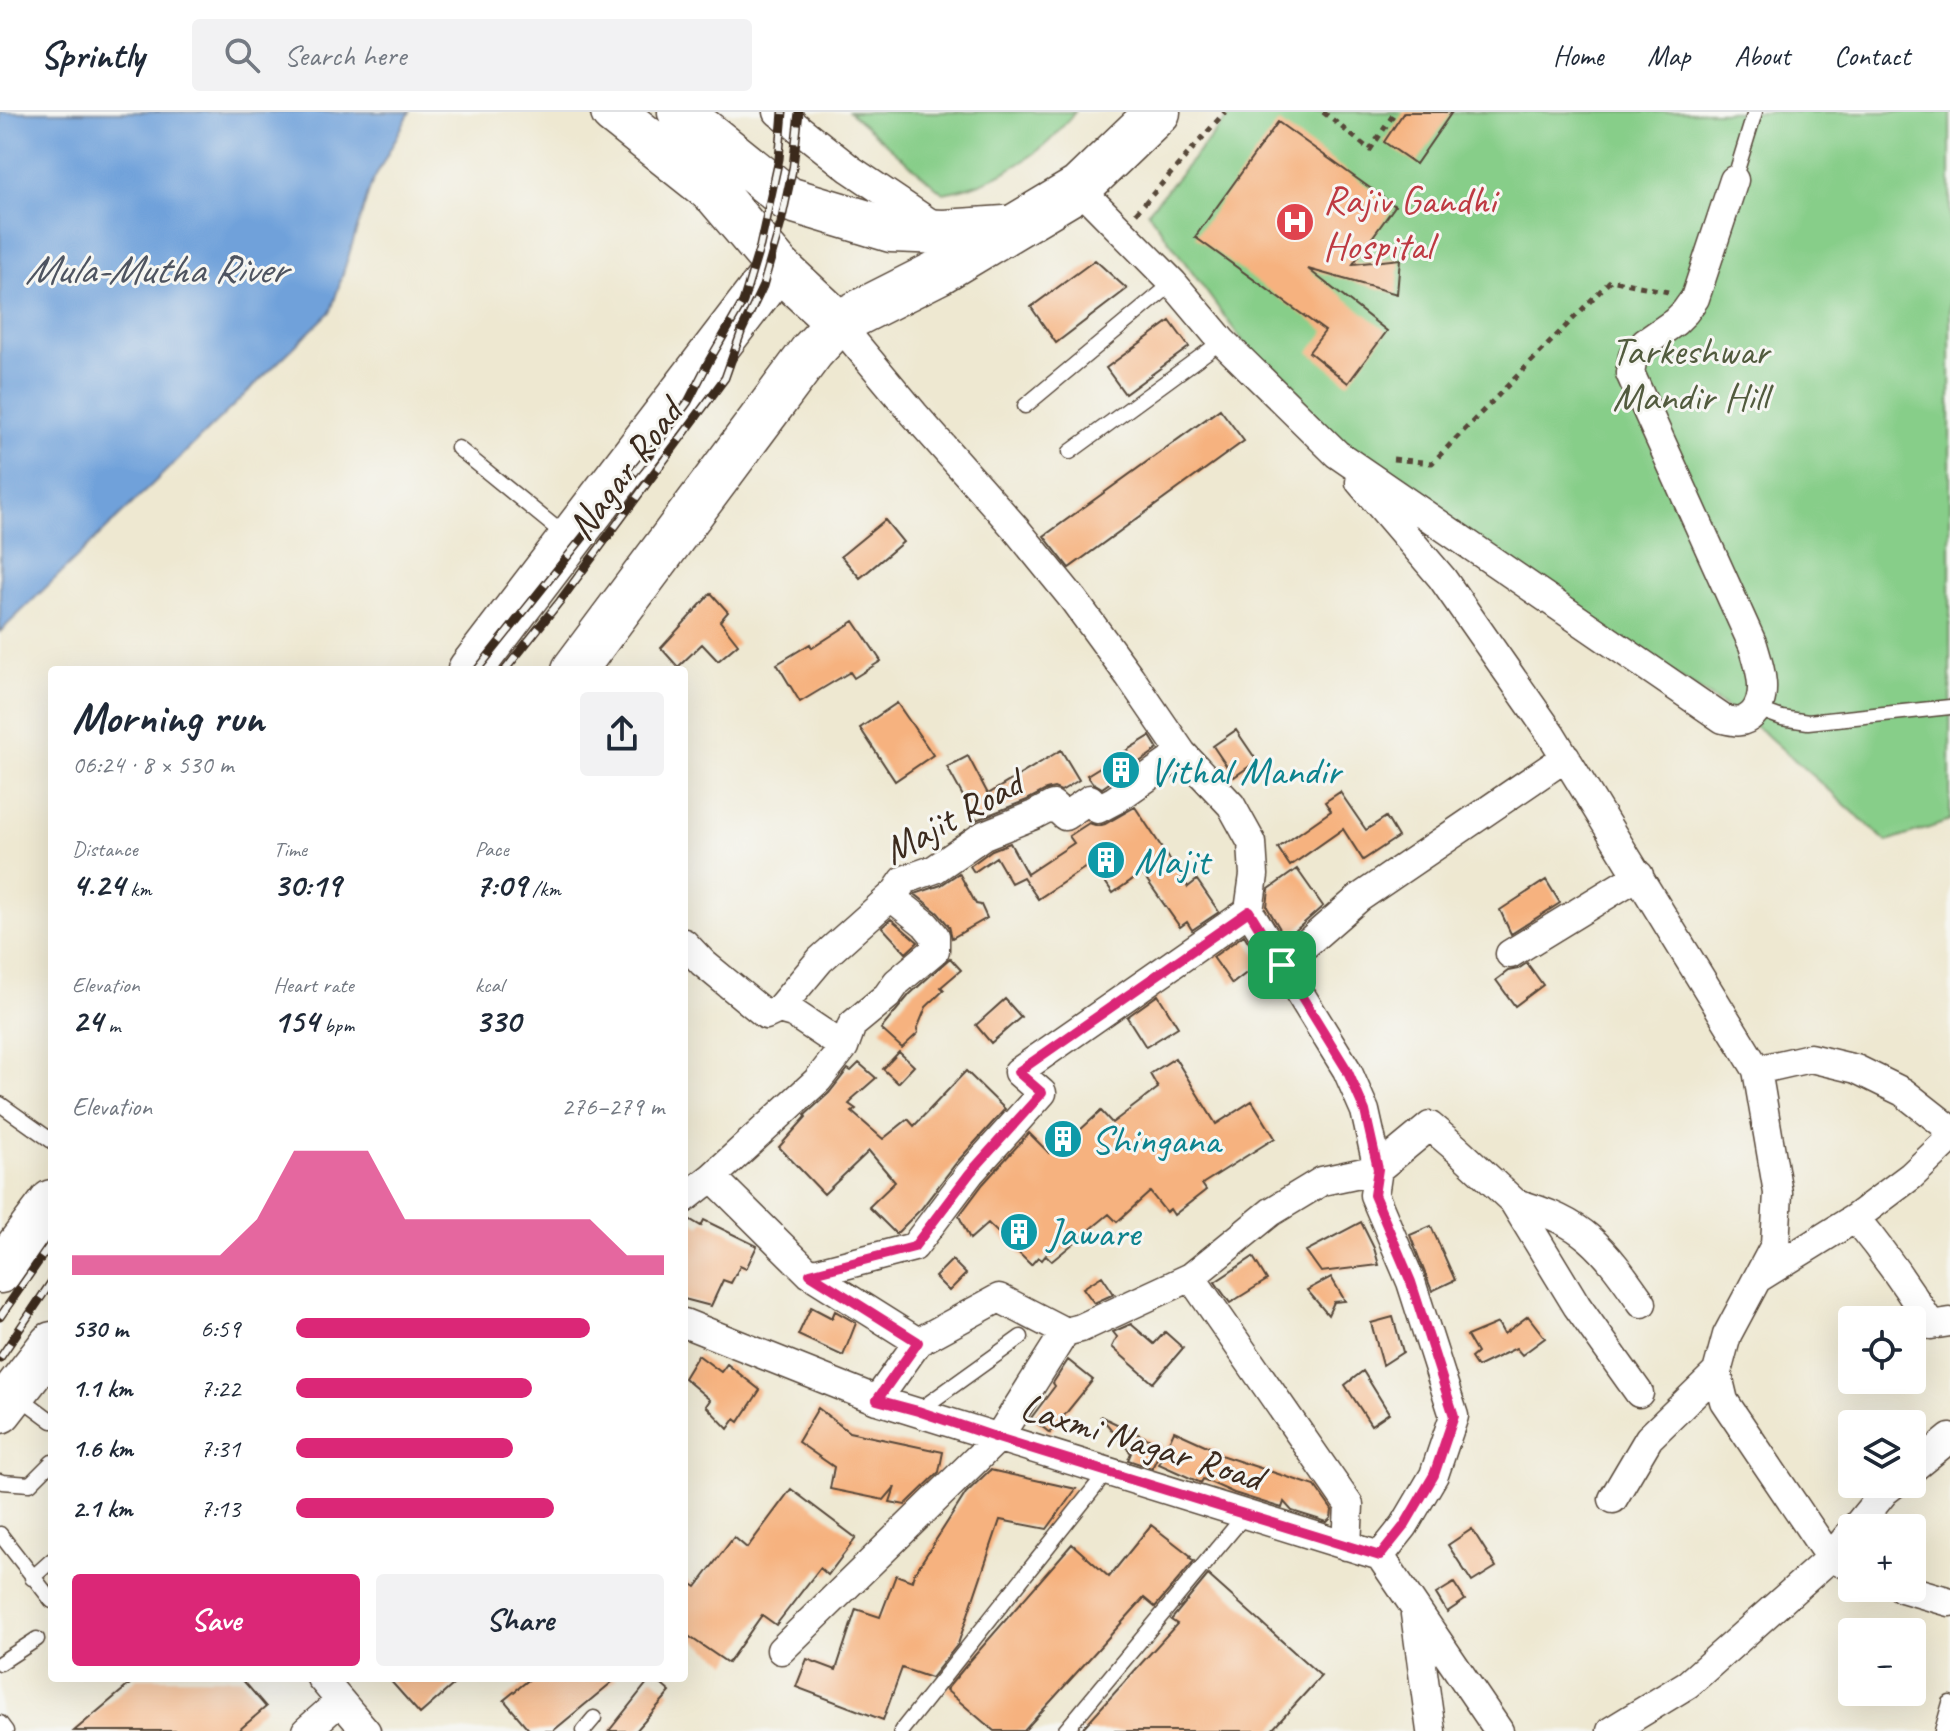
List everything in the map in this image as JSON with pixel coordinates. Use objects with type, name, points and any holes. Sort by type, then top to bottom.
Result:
[{"type":"highway","points":[[613,112],[687,135],[730,178],[778,267],[838,323]]},
{"type":"highway","name":"Nagar Road","points":[[577,666],[812,351],[838,323],[939,272],[1079,188],[1158,112]]},
{"type":"highway","points":[[730,178],[891,230],[944,232],[1011,228]]},
{"type":"highway","name":"Nagar Road","points":[[473,666],[778,267]]},
{"type":"highway","points":[[11,1248],[48,1206]]},
{"type":"highway","points":[[7,1402],[48,1349]]},
{"type":"street","points":[[778,112],[850,169],[944,232]]},
{"type":"street","points":[[1337,454],[1723,719],[1737,723],[1749,718],[1757,709],[1762,693],[1760,668],[1753,645],[1630,373],[1633,356],[1645,343],[1675,322],[1695,298],[1734,180]]},
{"type":"street","points":[[1079,188],[1173,283],[1222,341],[1337,454],[1442,578],[1566,757],[1757,1070],[1778,1193],[1775,1245],[1727,1335],[1717,1372],[1724,1401],[1838,1558]]},
{"type":"street","points":[[838,323],[1063,587],[1182,753],[1231,805],[1252,843],[1254,875],[1249,911],[1347,1070],[1365,1111],[1378,1169],[1374,1195],[1411,1282],[1454,1416],[1434,1475],[1404,1526],[1380,1556],[1499,1731]]},
{"type":"street","name":"Majit Road","points":[[779,1009],[820,960],[895,893],[904,880],[935,869],[984,835],[1053,805],[1065,816],[1090,799],[1098,809],[1182,753]]},
{"type":"street","points":[[1282,965],[1359,898],[1566,757]]},
{"type":"street","points":[[1510,954],[1639,875]]},
{"type":"street","points":[[688,1196],[818,1080],[844,1047],[852,1025],[935,950],[935,936],[900,904],[895,893]]},
{"type":"street","points":[[810,1274],[914,1247],[970,1173],[1042,1093],[1018,1072],[1249,911]]},
{"type":"street","points":[[688,947],[766,1015],[779,1009],[793,1013],[844,1047]]},
{"type":"street","points":[[1757,1070],[1810,1058],[1856,1069],[1903,1092],[1950,1129]]},
{"type":"street","points":[[877,1400],[918,1342],[999,1298],[1065,1332],[1081,1328],[1191,1277],[1271,1212],[1322,1181],[1378,1169],[1430,1126],[1515,1203],[1577,1306],[1639,1393]]},
{"type":"street","points":[[1759,1277],[1855,1218],[1911,1176],[1950,1139]]},
{"type":"street","points":[[712,1177],[810,1274],[918,1342]]},
{"type":"street","points":[[1515,1203],[1564,1220],[1591,1238],[1613,1261],[1642,1303]]},
{"type":"street","points":[[1855,1218],[1885,1254],[1931,1325],[1950,1322]]},
{"type":"street","points":[[1191,1277],[1349,1505],[1347,1546]]},
{"type":"street","name":"Laxmi Nagar Road","points":[[688,1325],[877,1400],[1380,1556]]},
{"type":"street","points":[[781,1650],[998,1438],[1065,1332]]},
{"type":"street","points":[[1613,1499],[1649,1438],[1717,1372]]},
{"type":"street","points":[[1926,1458],[1950,1438]]},
{"type":"street","points":[[1866,1514],[1879,1498]]},
{"type":"street","points":[[1611,1731],[1688,1684],[1838,1564]]},
{"type":"street","points":[[1926,1595],[1950,1602]]},
{"type":"street","points":[[1415,1609],[1431,1731]]},
{"type":"street","points":[[324,1682],[366,1731]]},
{"type":"street","points":[[306,1731],[340,1701]]},
{"type":"lane","points":[[1734,180],[1755,112]]},
{"type":"lane","points":[[1025,406],[1173,283]]},
{"type":"lane","points":[[1070,452],[1222,341]]},
{"type":"lane","points":[[458,448],[571,539]]},
{"type":"lane","points":[[1757,709],[1782,718],[1808,722],[1950,707]]},
{"type":"lane","points":[[0,1104],[48,1138]]},
{"type":"lane","points":[[918,1411],[1021,1337]]},
{"type":"lane","points":[[7,1402],[48,1419]]},
{"type":"lane","points":[[0,1481],[30,1484],[48,1466]]},
{"type":"lane","points":[[901,1731],[1107,1472]]},
{"type":"lane","points":[[1065,1731],[1245,1515]]},
{"type":"lane","points":[[0,1534],[48,1596]]},
{"type":"lane","points":[[32,1578],[48,1564]]},
{"type":"lane","points":[[0,1663],[37,1639]]},
{"type":"lane","points":[[1942,1731],[1950,1703]]},
{"type":"lane","points":[[583,1731],[594,1718]]},
{"type":"lane","points":[[0,1723],[6,1731]]},
{"type":"path","points":[[1121,231],[1225,112]]},
{"type":"path","points":[[1323,112],[1370,150],[1395,112]]},
{"type":"path","points":[[1337,454],[1432,463],[1611,280],[1695,298]]},
{"type":"green space","points":[[849,112],[1075,112],[1049,141],[1022,162],[984,182],[943,193]]},
{"type":"green space","name":"Tarkeshwar Mandir Hill","points":[[1232,112],[1950,112],[1950,821],[1887,842],[1762,731],[1337,454],[1252,354],[1148,212]]},
{"type":"water","name":"Mula-Mutha River","points":[[0,112],[410,112],[371,185],[331,311],[0,632]]},
{"type":"building","points":[[1404,112],[1452,112],[1416,164],[1384,142]]},
{"type":"building","name":"Rajiv Gandhi Hospital","points":[[1278,122],[1395,206],[1353,264],[1400,259],[1397,294],[1308,269],[1387,331],[1348,383],[1309,352],[1325,331],[1195,237]]},
{"type":"building","points":[[1095,260],[1127,289],[1056,343],[1031,307]]},
{"type":"building","points":[[1170,321],[1189,347],[1125,394],[1106,368]]},
{"type":"building","points":[[1220,409],[1244,441],[1069,568],[1044,536]]},
{"type":"building","points":[[885,520],[903,542],[860,578],[841,556]]},
{"type":"building","points":[[711,593],[728,612],[720,621],[738,644],[718,661],[702,644],[679,666],[661,648]]},
{"type":"building","points":[[854,621],[881,661],[854,678],[850,672],[800,702],[777,664],[810,644],[812,648]]},
{"type":"building","points":[[897,703],[933,755],[895,781],[860,728]]},
{"type":"building","points":[[1236,730],[1257,761],[1234,777],[1213,746]]},
{"type":"building","points":[[1150,736],[1158,749],[1102,788],[1087,775]]},
{"type":"building","points":[[1061,750],[1079,780],[1061,791],[1054,788],[1046,790],[976,820],[947,767],[968,756],[988,794]]},
{"type":"building","points":[[1340,792],[1366,830],[1386,817],[1398,837],[1363,860],[1343,829],[1290,866],[1278,848],[1331,811],[1325,802]]},
{"type":"building","points":[[1135,807],[1188,887],[1197,880],[1219,912],[1192,930],[1187,922],[1180,927],[1142,873],[1113,893],[1092,863],[1038,899],[1023,877],[1011,883],[996,857],[974,872],[970,866],[992,850],[1010,843],[1027,874],[1074,843],[1069,836],[1089,823],[1098,826],[1105,824]]},
{"type":"building","points":[[1297,869],[1323,906],[1286,939],[1267,907],[1269,889]]},
{"type":"building","points":[[959,873],[987,918],[952,938],[949,926],[915,894],[941,885]]},
{"type":"building","points":[[1546,880],[1560,903],[1511,934],[1500,910]]},
{"type":"building","points":[[891,919],[918,942],[906,953],[882,927]]},
{"type":"building","points":[[1244,935],[1264,967],[1256,973],[1253,968],[1232,984],[1213,957]]},
{"type":"building","points":[[950,958],[961,970],[941,987],[944,990],[926,1007],[918,1033],[902,1048],[881,1029],[910,994]]},
{"type":"building","points":[[1527,963],[1543,985],[1515,1006],[1496,980]]},
{"type":"building","points":[[1158,995],[1178,1027],[1146,1047],[1127,1017]]},
{"type":"building","points":[[1005,999],[1021,1017],[991,1043],[976,1025]]},
{"type":"building","points":[[899,1052],[914,1066],[898,1083],[883,1069]]},
{"type":"building","points":[[1175,1058],[1216,1124],[1252,1101],[1275,1138],[1202,1184],[1206,1190],[1174,1215],[1170,1209],[1166,1212],[1150,1192],[1117,1222],[1109,1214],[1052,1261],[1046,1255],[1042,1260],[1038,1257],[1031,1265],[988,1223],[970,1239],[959,1216],[1029,1133],[1049,1153],[1076,1128],[1079,1131],[1101,1111],[1112,1123],[1158,1088],[1150,1074]]},
{"type":"building","points":[[859,1063],[876,1078],[849,1104],[856,1109],[852,1112],[883,1139],[908,1119],[914,1126],[966,1071],[1005,1109],[957,1162],[921,1209],[896,1234],[869,1207],[895,1182],[869,1151],[824,1194],[779,1147],[848,1069],[851,1071]]},
{"type":"building","points":[[688,1218],[701,1226],[704,1220],[757,1246],[746,1269],[740,1266],[731,1283],[723,1280],[711,1306],[688,1300]]},
{"type":"building","points":[[1361,1222],[1379,1265],[1321,1272],[1306,1251]]},
{"type":"building","points":[[1431,1226],[1455,1280],[1432,1291],[1410,1235]]},
{"type":"building","points":[[1253,1257],[1267,1280],[1230,1303],[1215,1282]]},
{"type":"building","points":[[952,1260],[966,1274],[949,1291],[935,1277]]},
{"type":"building","points":[[1102,1276],[1114,1294],[1094,1303],[1083,1288]]},
{"type":"building","points":[[1331,1277],[1345,1301],[1334,1302],[1328,1315],[1307,1290]]},
{"type":"building","points":[[811,1307],[832,1318],[835,1311],[856,1323],[843,1356],[798,1335]]},
{"type":"building","points":[[1528,1316],[1545,1338],[1522,1355],[1516,1348],[1477,1367],[1471,1358],[1477,1353],[1467,1336],[1498,1323],[1504,1334]]},
{"type":"building","points":[[1393,1317],[1403,1352],[1383,1365],[1371,1323]]},
{"type":"building","points":[[1131,1324],[1154,1344],[1165,1332],[1183,1348],[1153,1383],[1112,1347],[1117,1337],[1113,1332]]},
{"type":"building","points":[[698,1355],[721,1372],[727,1364],[760,1390],[739,1422],[735,1419],[728,1429],[706,1406],[710,1400],[688,1381],[688,1371]]},
{"type":"building","points":[[1068,1360],[1093,1380],[1050,1433],[1031,1418],[1055,1386],[1053,1383]]},
{"type":"building","points":[[1363,1371],[1389,1413],[1371,1425],[1345,1385]]},
{"type":"building","points":[[818,1408],[849,1432],[943,1452],[939,1472],[905,1505],[890,1502],[895,1487],[884,1500],[830,1489],[834,1467],[798,1442]]},
{"type":"building","points":[[1100,1416],[1163,1446],[1152,1468],[1128,1460],[1131,1453]]},
{"type":"building","points":[[1174,1431],[1216,1450],[1214,1453],[1315,1486],[1332,1510],[1331,1518],[1327,1522],[1292,1511],[1284,1502],[1282,1508],[1234,1493],[1203,1479],[1201,1483],[1159,1464]]},
{"type":"building","points":[[990,1470],[1076,1489],[1047,1529],[1000,1520],[958,1644],[931,1678],[902,1668],[883,1720],[796,1687],[807,1659],[836,1670],[856,1609],[880,1617],[896,1575],[912,1581],[966,1493]]},
{"type":"building","points":[[791,1489],[856,1538],[828,1575],[820,1568],[776,1625],[762,1615],[728,1663],[688,1636],[688,1582],[696,1587],[734,1537],[747,1548]]},
{"type":"building","points":[[1151,1525],[1194,1561],[1155,1607],[1144,1598],[1024,1731],[994,1731],[946,1690],[1072,1544],[1109,1577]]},
{"type":"building","points":[[1472,1529],[1496,1567],[1472,1582],[1448,1545]]},
{"type":"building","points":[[1208,1575],[1321,1676],[1271,1731],[1080,1731],[1177,1624],[1171,1620]]},
{"type":"building","points":[[1454,1583],[1465,1600],[1447,1612],[1436,1594]]},
{"type":"building","points":[[132,1682],[244,1682],[266,1707],[238,1731],[74,1731]]},
{"type":"building","points":[[392,1682],[456,1682],[420,1714]]},
{"type":"building","points":[[526,1682],[612,1682],[553,1731],[530,1731],[504,1700]]},
{"type":"building","points":[[648,1682],[659,1682],[670,1692],[636,1731],[609,1731]]},
{"type":"railway","points":[[480,666],[688,402],[743,302],[760,246],[779,159],[783,112]]},
{"type":"railway","points":[[508,666],[725,378],[742,330],[763,286],[781,223],[793,167],[799,112]]},
{"type":"railway","points":[[0,1317],[48,1248]]},
{"type":"railway","points":[[0,1358],[48,1287]]},
{"type":"place","name":"Rajiv Gandhi Hospital","points":[[1295,222]]},
{"type":"place","name":"Vithal Mandir","points":[[1121,770]]},
{"type":"place","name":"Majit","points":[[1106,860]]},
{"type":"place","name":"Shingana","points":[[1063,1139]]},
{"type":"place","name":"Jaware","points":[[1019,1232]]},
{"type":"route","points":[[1249,911],[1282,965],[1347,1070],[1365,1111],[1378,1169],[1374,1195],[1411,1282],[1454,1416],[1434,1475],[1404,1526],[1380,1556],[877,1400],[918,1342],[810,1274],[914,1247],[970,1173],[1042,1093],[1018,1072],[1249,911]]}]
